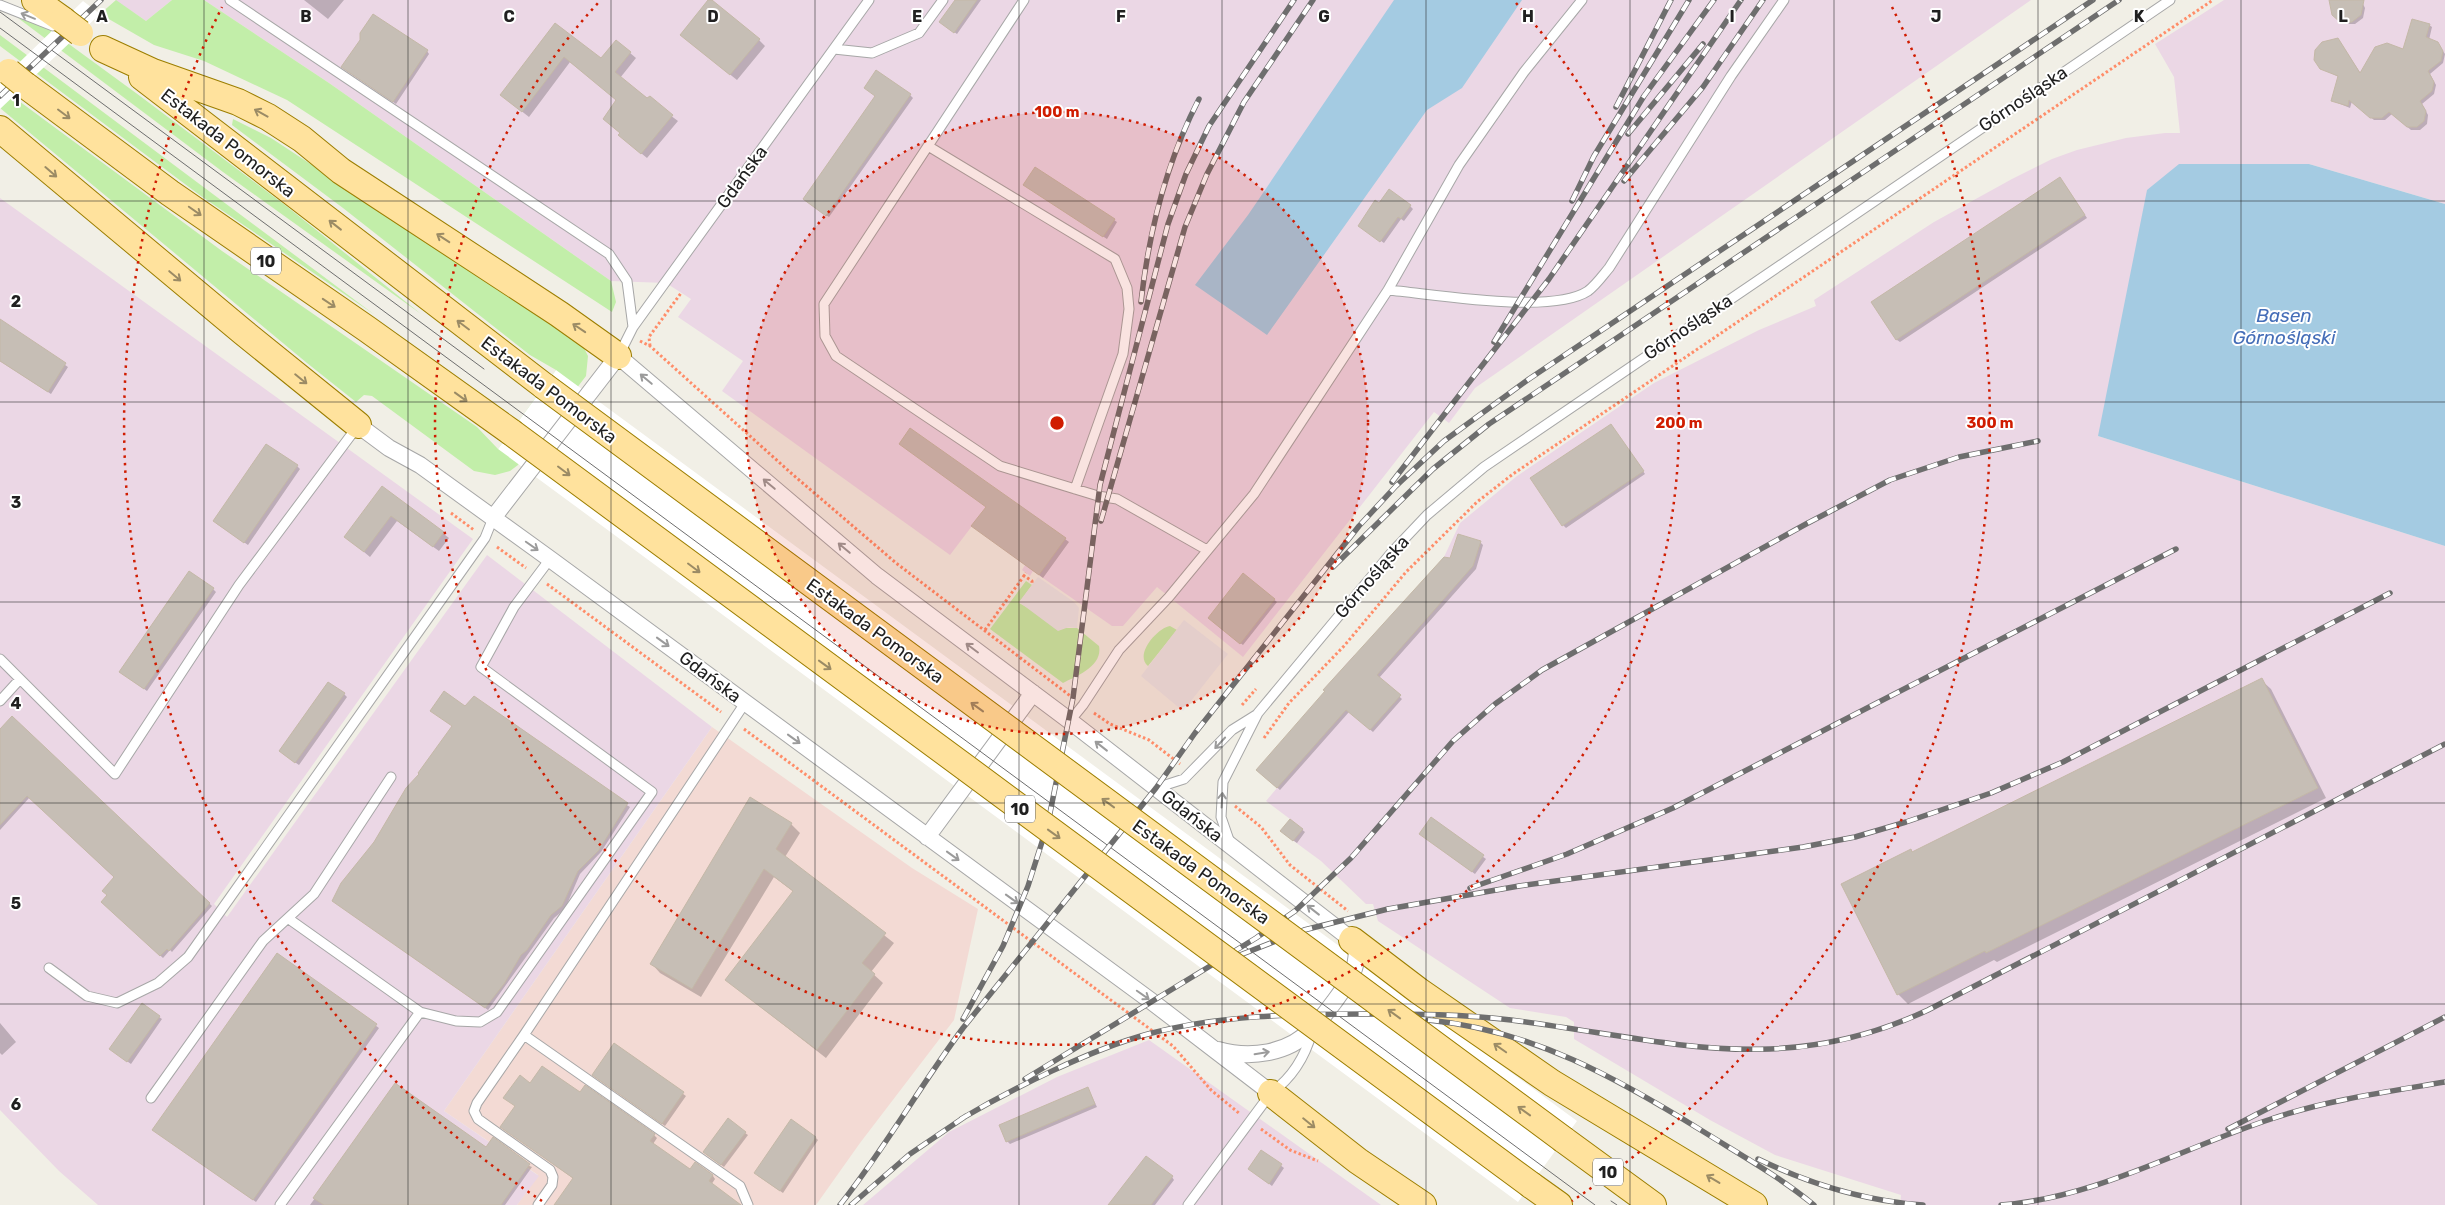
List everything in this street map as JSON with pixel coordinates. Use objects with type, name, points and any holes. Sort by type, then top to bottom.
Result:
[{"type":"main road","name":"10","points":[[35,0],[79,35]]},
{"type":"main road","points":[[79,35],[153,72],[230,99],[268,117],[302,139],[341,171],[559,314],[618,356]]},
{"type":"main road","name":"Estakada Pomorska","points":[[79,35],[159,89],[544,386],[1653,1205]]},
{"type":"main road","name":"10","points":[[11,74],[170,193],[367,329],[511,432],[1559,1205]]},
{"type":"main road","points":[[0,129],[249,338],[358,424]]},
{"type":"main road","points":[[1354,933],[1419,991],[1552,1083],[1754,1205]]},
{"type":"main road","points":[[1271,1093],[1358,1161],[1423,1205]]},
{"type":"street","name":"Gdańska","points":[[493,518],[618,356],[877,576],[1070,721],[1232,847],[1354,933],[1356,962],[1351,979],[1312,1029],[1288,1046],[1274,1051],[1244,1055],[1214,1049]]},
{"type":"street","name":"Gdańska","points":[[358,424],[390,448],[420,465],[550,559],[1271,1093]]},
{"type":"street","points":[[927,837],[1033,693]]},
{"type":"lane","points":[[230,0],[609,254],[627,281],[633,327]]},
{"type":"lane","name":"Gdańska","points":[[618,356],[633,327],[869,0]]},
{"type":"lane","points":[[834,49],[872,53],[919,33],[942,0]]},
{"type":"lane","points":[[1024,0],[824,304],[825,336],[836,356],[1000,466],[1075,489],[1117,499],[1207,550]]},
{"type":"lane","points":[[1070,721],[1083,705],[1119,650],[1169,597],[1254,494],[1388,290],[1459,165],[1524,72],[1582,0]]},
{"type":"lane","points":[[1388,290],[1531,304],[1559,302],[1588,291],[1609,268],[1731,76],[1784,0]]},
{"type":"lane","name":"Górnośląska","points":[[1232,847],[1221,817],[1223,782],[1258,713],[1392,552],[1427,515],[1484,467],[2170,0]]},
{"type":"lane","points":[[0,5],[79,35]]},
{"type":"lane","points":[[928,146],[1115,259],[1128,288],[1129,309],[1123,354],[1075,489]]},
{"type":"lane","points":[[0,659],[114,774],[239,585],[358,424]]},
{"type":"lane","points":[[49,968],[88,996],[117,1003],[158,983],[188,957],[485,538],[493,518]]},
{"type":"lane","points":[[289,919],[420,1012],[456,1021],[480,1022],[497,1012],[652,792],[481,667],[514,607],[550,559]]},
{"type":"lane","points":[[0,701],[20,679]]},
{"type":"lane","points":[[538,1205],[552,1185],[553,1177],[550,1170],[478,1119],[474,1111],[477,1103],[745,703]]},
{"type":"lane","name":"Górnośląska","points":[[1156,788],[1169,785],[1192,773],[1232,730],[1258,713]]},
{"type":"lane","points":[[151,1098],[263,941],[314,894],[391,777]]},
{"type":"lane","points":[[280,1205],[420,1012]]},
{"type":"lane","name":"Gdańska","points":[[1271,1093],[1285,1082],[1302,1058],[1312,1029]]},
{"type":"lane","points":[[524,1035],[740,1186],[748,1205]]},
{"type":"lane","points":[[1188,1205],[1271,1093]]},
{"type":"path","points":[[1262,740],[1289,703],[1344,646],[1406,572],[1448,529],[1513,474],[2213,0]]},
{"type":"path","points":[[650,346],[649,337],[680,293]]},
{"type":"path","points":[[791,473],[896,563],[1083,705],[1104,720],[1149,740],[1192,773]]},
{"type":"path","points":[[494,545],[522,565]]},
{"type":"path","points":[[986,630],[1024,574],[1032,581],[1032,585]]},
{"type":"path","points":[[552,587],[704,699]]},
{"type":"path","points":[[744,729],[1173,1046],[1211,1090],[1239,1113]]},
{"type":"path","points":[[1222,796],[1261,826],[1290,865],[1354,933]]},
{"type":"shaded area","points":[[115,0],[172,0],[146,21]]},
{"type":"shaded area","points":[[204,0],[2031,0],[1475,388],[1449,423],[1434,412],[1243,657],[1157,587],[1123,626],[1112,626],[1033,571],[1030,576],[1022,570],[1025,565],[972,526],[950,555],[722,391],[743,361],[678,317],[691,299],[666,283],[611,281],[329,83]]},
{"type":"shaded area","points":[[2224,0],[2445,0],[2445,204],[2309,164],[2098,436],[2445,546],[2445,1205],[1900,1205],[1901,1195],[1775,1155],[1710,1120],[1574,1039],[1574,1022],[1566,1017],[1510,1008],[1378,921],[1373,904],[1366,904],[1321,861],[1280,831],[1290,819],[1266,801],[1277,788],[1256,770],[1325,692],[1323,690],[1354,655],[1356,656],[1444,557],[1460,523],[1517,476],[1654,383],[1759,330],[1816,306],[1814,300],[1934,222],[2012,179],[2052,159],[2077,150],[2126,138],[2180,133],[2174,77],[2155,44]]},
{"type":"shaded area","points":[[0,198],[473,539],[214,904],[227,917],[487,555],[712,727],[444,1111],[539,1176],[517,1205],[98,1205],[59,1171],[0,1110]]},
{"type":"shaded area","points":[[1038,577],[1074,602],[1079,608],[1077,628],[1069,627],[1058,631],[1019,602]]},
{"type":"shaded area","points":[[1184,620],[1228,654],[1183,711],[1141,676]]},
{"type":"shaded area","points":[[712,727],[912,868],[978,909],[954,1020],[860,1143],[816,1205],[517,1205],[538,1175],[444,1111]]},
{"type":"shaded area","points":[[1149,1040],[1381,1205],[863,1205],[949,1132],[1057,1077]]},
{"type":"green space","points":[[116,0],[146,21],[172,0],[204,0],[329,83],[611,281],[616,302],[612,312],[287,100],[204,61],[154,45],[100,14]]},
{"type":"green space","points":[[18,18],[47,28],[140,96],[285,205],[421,314],[223,172]]},
{"type":"green space","points":[[0,35],[375,315],[201,196],[20,61],[0,46]]},
{"type":"green space","points":[[0,87],[222,251],[477,427],[498,449],[556,370],[530,355],[343,208],[232,125],[233,119],[271,138],[581,342],[588,356],[586,376],[518,465],[510,471],[495,475],[474,471],[372,396],[364,395],[356,402],[307,363],[0,108]]},
{"type":"green space","points":[[1026,581],[1032,585],[1019,603],[1065,628],[1077,628],[1099,646],[1099,653],[1093,665],[1063,683],[990,629]]},
{"type":"green space","points":[[1170,626],[1177,630],[1148,666],[1144,661],[1145,649],[1159,632]]},
{"type":"water","points":[[1394,0],[1522,0],[1462,88],[1427,110],[1267,335],[1195,285],[1248,215]]},
{"type":"water","name":"Basen Górnośląski","points":[[2179,164],[2309,164],[2445,204],[2445,546],[2098,436],[2147,190]]},
{"type":"pier","points":[[83,1],[100,14],[0,109],[0,81]]},
{"type":"pier","points":[[556,370],[1577,1121],[1518,1202],[498,449]]},
{"type":"building","points":[[708,0],[712,0],[760,39],[730,75],[680,35]]},
{"type":"building","points":[[955,0],[977,0],[954,33],[939,22]]},
{"type":"building","points":[[2329,0],[2364,0],[2361,15],[2352,22],[2340,22],[2332,15]]},
{"type":"building","points":[[373,14],[428,50],[393,102],[341,67],[360,40],[360,33]]},
{"type":"building","points":[[2412,19],[2430,24],[2426,37],[2438,42],[2443,51],[2441,61],[2428,71],[2434,82],[2432,91],[2420,101],[2426,111],[2424,121],[2417,127],[2407,127],[2389,112],[2382,118],[2370,118],[2349,100],[2348,106],[2331,101],[2338,76],[2320,69],[2314,60],[2315,50],[2322,42],[2338,38],[2360,73],[2375,47],[2387,43],[2403,49]]},
{"type":"building","points":[[555,23],[601,58],[616,40],[631,52],[615,72],[647,98],[650,96],[673,115],[641,154],[618,135],[620,133],[603,119],[616,100],[564,57],[522,112],[500,95]]},
{"type":"building","points":[[876,70],[911,94],[826,216],[803,199],[875,96],[864,88]]},
{"type":"building","points":[[1035,167],[1115,219],[1103,237],[1023,185]]},
{"type":"building","points":[[2060,177],[2085,215],[1896,340],[1871,302]]},
{"type":"building","points":[[1389,189],[1411,205],[1401,219],[1398,217],[1380,242],[1358,226],[1375,200],[1379,203]]},
{"type":"building","points":[[0,319],[66,363],[48,392],[0,361]]},
{"type":"building","points":[[1611,424],[1644,471],[1562,526],[1530,478]]},
{"type":"building","points":[[910,428],[1066,538],[1039,575],[971,526],[986,507],[899,444]]},
{"type":"building","points":[[266,444],[298,465],[244,543],[213,521]]},
{"type":"building","points":[[382,486],[444,532],[433,547],[391,516],[364,552],[344,537]]},
{"type":"building","points":[[1458,534],[1481,541],[1473,566],[1377,675],[1401,695],[1370,730],[1346,710],[1277,788],[1256,770],[1325,691],[1323,690],[1444,557],[1450,558]]},
{"type":"building","points":[[189,571],[214,588],[144,689],[119,672]]},
{"type":"building","points":[[1243,573],[1275,599],[1240,644],[1208,618]]},
{"type":"building","points":[[2262,678],[2318,788],[1986,953],[1985,951],[1897,995],[1841,884],[1911,849],[1912,852]]},
{"type":"building","points":[[328,682],[345,693],[295,763],[279,751]]},
{"type":"building","points":[[444,691],[465,706],[474,696],[628,803],[599,850],[578,871],[562,906],[551,915],[527,950],[521,955],[504,984],[485,1008],[332,901],[341,883],[374,842],[406,788],[419,774],[452,726],[430,711]]},
{"type":"building","points":[[12,716],[210,903],[169,951],[167,949],[160,956],[101,902],[107,895],[102,891],[114,877],[27,796],[0,825],[0,729]]},
{"type":"building","points":[[750,797],[792,823],[776,849],[886,933],[862,963],[875,974],[817,1050],[725,980],[793,891],[764,869],[692,989],[650,964]]},
{"type":"building","points":[[1431,817],[1484,855],[1472,872],[1419,834]]},
{"type":"building","points":[[1290,819],[1303,829],[1293,841],[1280,831]]},
{"type":"building","points":[[277,953],[377,1024],[253,1200],[152,1130]]},
{"type":"building","points":[[142,1003],[160,1016],[127,1062],[109,1049]]},
{"type":"building","points":[[614,1043],[684,1092],[662,1124],[592,1075]]},
{"type":"building","points":[[542,1066],[580,1092],[585,1085],[655,1134],[650,1141],[690,1169],[695,1162],[713,1175],[709,1181],[741,1205],[554,1205],[573,1178],[500,1127],[515,1106],[503,1098],[520,1075],[530,1083]]},
{"type":"building","points":[[395,1083],[486,1147],[493,1137],[530,1164],[501,1205],[324,1205],[313,1198]]},
{"type":"building","points":[[1088,1087],[1095,1104],[1006,1142],[999,1125]]},
{"type":"building","points":[[728,1118],[746,1132],[721,1165],[703,1152]]},
{"type":"building","points":[[791,1119],[816,1137],[780,1191],[754,1173]]},
{"type":"building","points":[[1261,1150],[1282,1164],[1269,1184],[1248,1169]]},
{"type":"building","points":[[1146,1156],[1173,1176],[1151,1205],[1108,1205]]},
{"type":"tram line","points":[[0,12],[484,369]]},
{"type":"tram line","points":[[0,28],[1595,1205]]},
{"type":"tram line","points":[[1611,1201],[1617,1205]]},
{"type":"railway","points":[[0,96],[101,0]]},
{"type":"railway","points":[[963,1019],[1003,946],[1028,886],[1048,823],[1073,698],[1100,485],[1168,224],[1186,174],[1209,126],[1294,0]]},
{"type":"railway","points":[[1101,521],[1185,227],[1207,174],[1244,102],[1313,0]]},
{"type":"railway","points":[[1616,107],[1671,0]]},
{"type":"railway","points":[[1572,201],[1594,156],[1689,0]]},
{"type":"railway","points":[[1494,342],[1644,96],[1714,0]]},
{"type":"railway","points":[[1392,482],[1549,279],[1741,0]]},
{"type":"railway","points":[[1624,181],[1703,87],[1763,0]]},
{"type":"railway","points":[[840,1205],[963,1028],[1156,788],[1195,733],[1359,526],[1396,486],[1444,441],[1529,379],[2093,0]]},
{"type":"railway","points":[[1333,567],[1433,469],[1489,424],[2119,0]]},
{"type":"railway","points":[[1628,134],[1703,44]]},
{"type":"railway","points":[[1141,302],[1154,223],[1168,172],[1187,123],[1199,99]]},
{"type":"railway","points":[[1025,1079],[1256,938],[1295,911],[1351,858],[1453,741],[1495,704],[1542,670],[1806,524],[1890,480],[1959,457],[2038,441]]},
{"type":"railway","points":[[1470,888],[1567,854],[1673,808],[2176,549]]},
{"type":"railway","points":[[1240,955],[1304,930],[1388,909],[1519,886],[1803,847],[1855,837],[1906,822],[1991,793],[2063,762],[2390,593]]},
{"type":"railway","points":[[961,1119],[1052,1071],[1125,1041],[1175,1028],[1229,1019],[1311,1014],[1457,1015],[1511,1020],[1671,1044],[1771,1049],[1822,1044],[1874,1031],[1928,1010],[2445,744]]},
{"type":"railway","points":[[2228,1129],[2445,1017]]},
{"type":"railway","points":[[1428,1020],[1466,1025],[1503,1034],[1538,1046],[1606,1075],[1746,1158],[1788,1185],[1814,1205]]},
{"type":"railway","points":[[2001,1205],[2070,1193],[2138,1170],[2292,1112],[2357,1097],[2445,1082]]},
{"type":"railway","points":[[851,1205],[910,1154],[966,1116]]},
{"type":"railway","points":[[1758,1159],[1798,1176],[1839,1190],[1880,1200],[1923,1205]]}]
